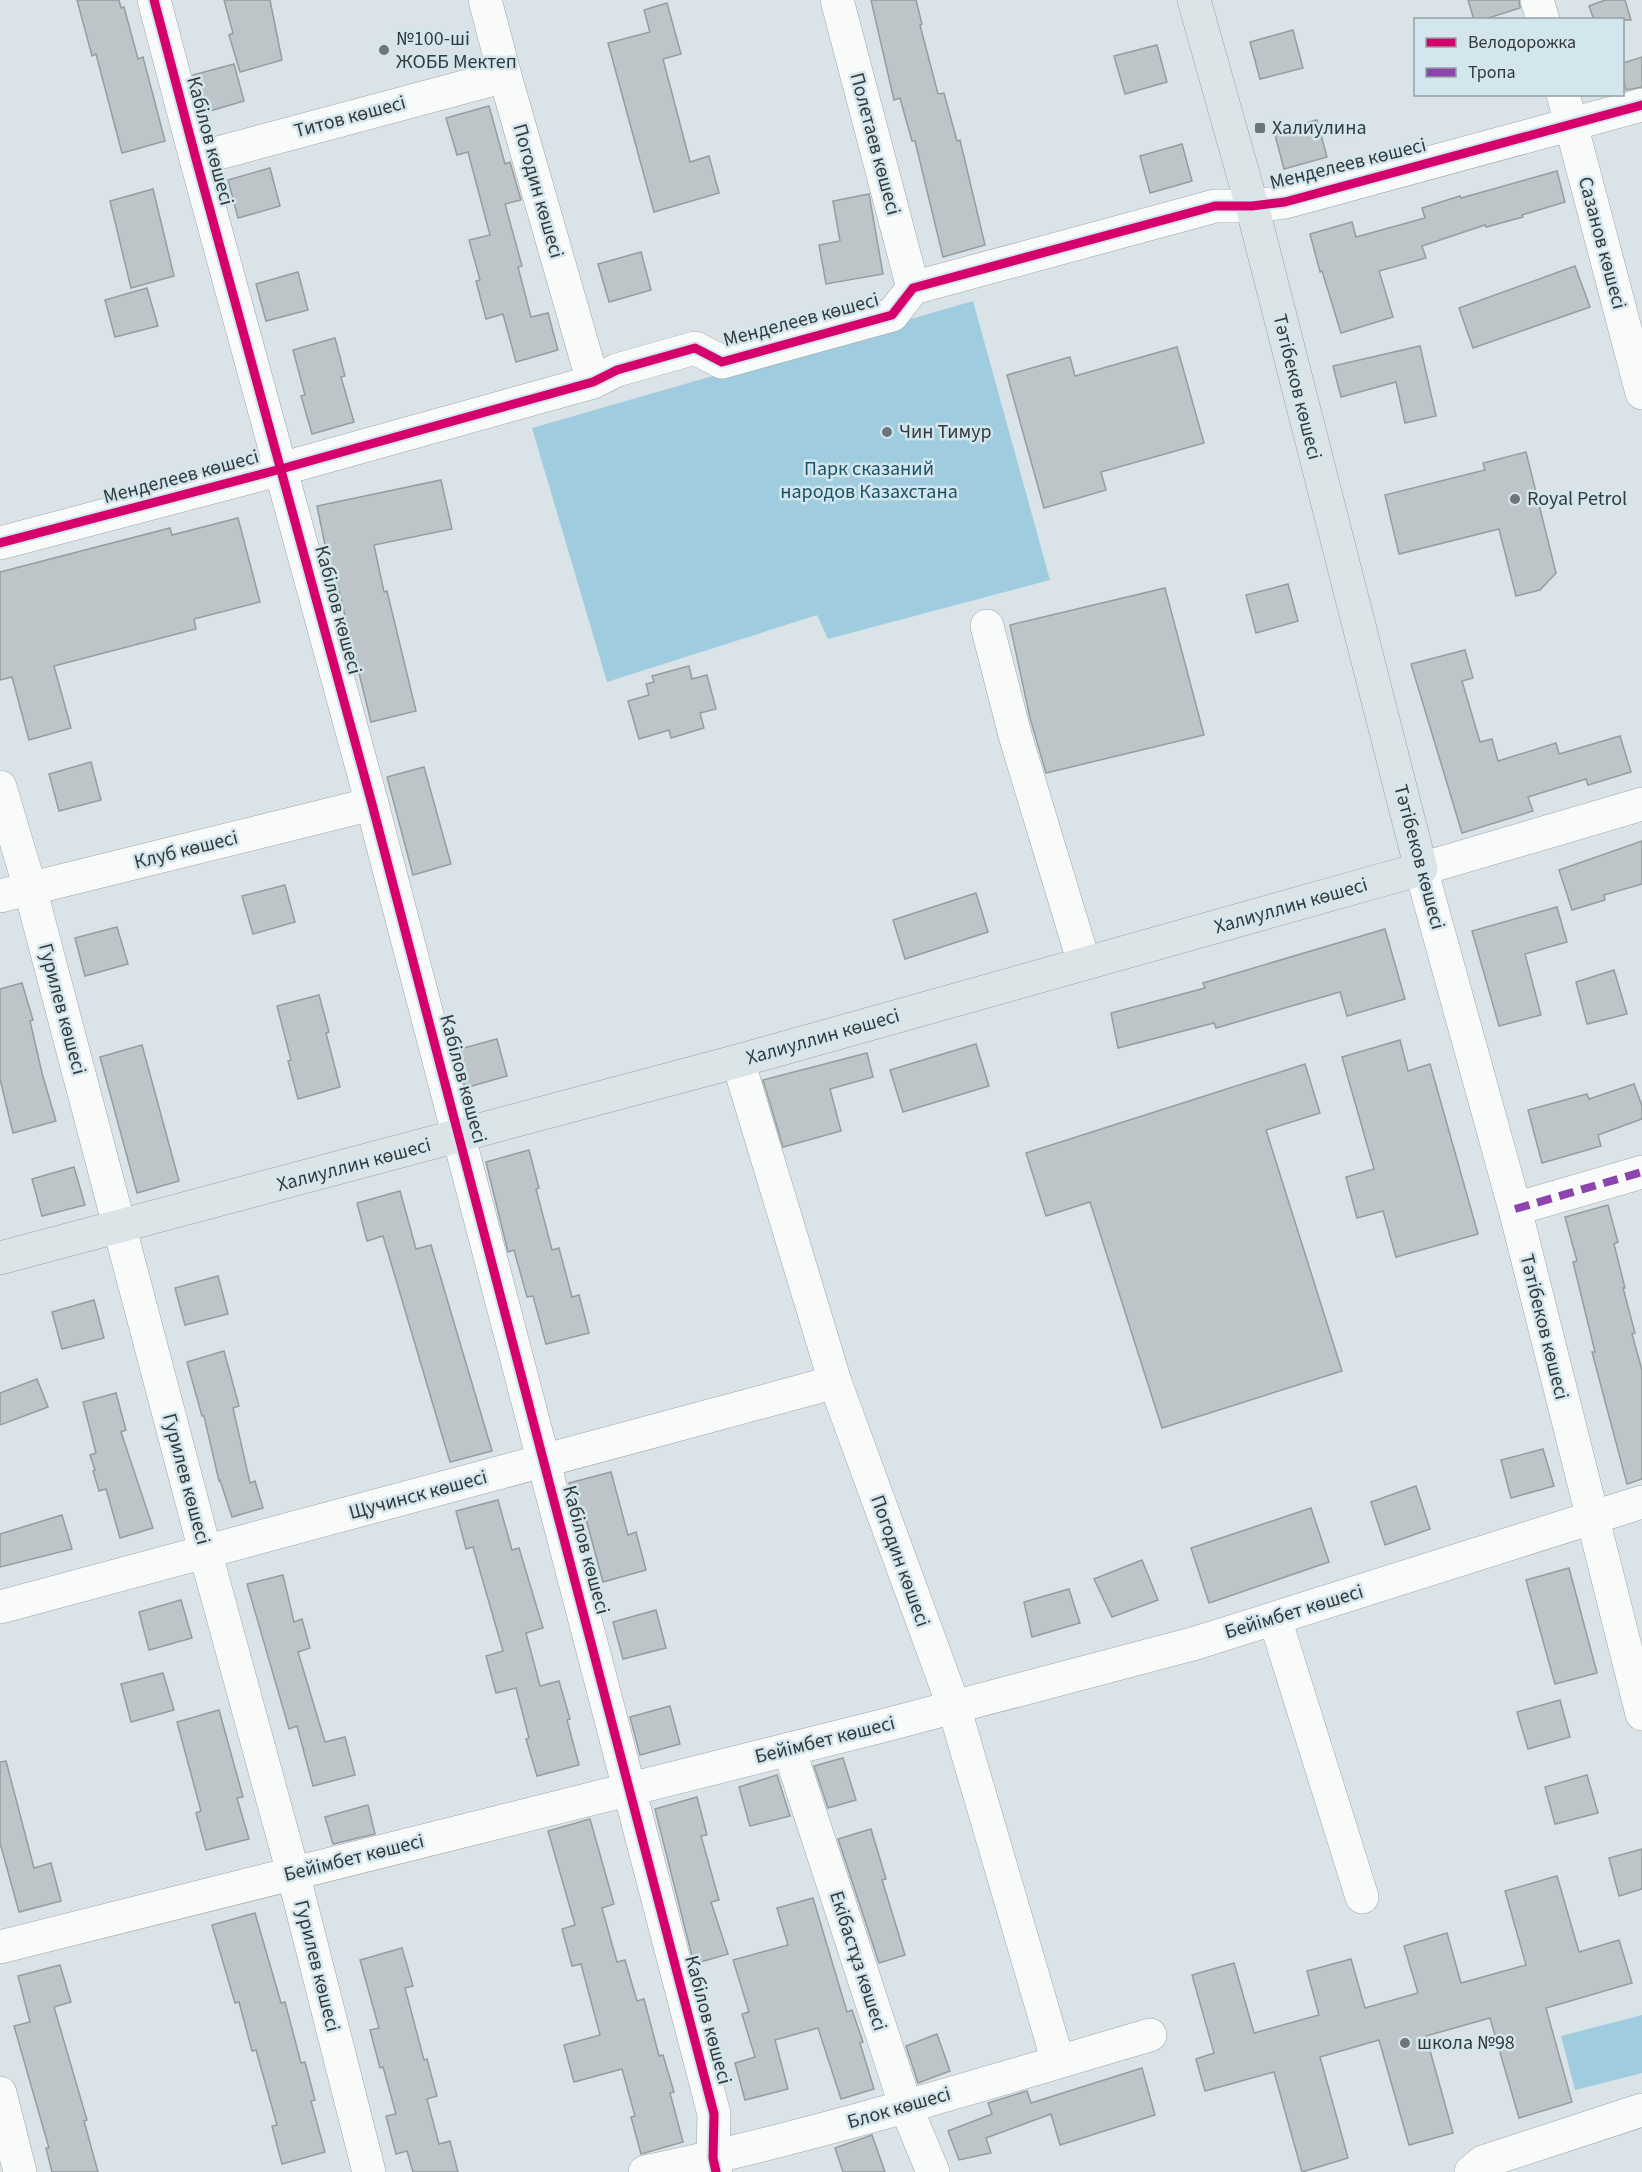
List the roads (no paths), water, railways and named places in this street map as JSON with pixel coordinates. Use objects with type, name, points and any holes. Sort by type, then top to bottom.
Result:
[{"type":"main road","name":"Тәтібеков көшесі","points":[[1194,0],[1252,206],[1421,869]]},
{"type":"main road","name":"Халиуллин көшесі","points":[[0,1258],[120,1228],[738,1061],[1421,869]]},
{"type":"street","name":"Кабілов көшесі","points":[[154,0],[195,159],[372,804],[630,1789],[714,2114],[715,2165]]},
{"type":"street","name":"Погодин көшесі","points":[[485,0],[593,382]]},
{"type":"street","name":"Полетаев көшесі","points":[[837,0],[913,288]]},
{"type":"street","points":[[1538,0],[1542,18]]},
{"type":"street","name":"Титов көшесі","points":[[195,159],[505,76]]},
{"type":"street","name":"Менделеев көшесі","points":[[0,543],[281,469],[593,382],[617,370],[695,348],[722,362],[891,315],[913,288],[1215,206],[1252,206],[1285,202],[1567,109],[1642,105]]},
{"type":"street","name":"Сазанов көшесі","points":[[1567,109],[1642,393]]},
{"type":"street","points":[[987,626],[1015,735],[1084,963]]},
{"type":"street","name":"Гурилев көшесі","points":[[0,787],[15,892],[120,1228],[293,1873],[369,2172]]},
{"type":"street","name":"Клуб көшесі","points":[[15,892],[372,804]]},
{"type":"street","name":"Халиуллин көшесі","points":[[1421,869],[1642,804]]},
{"type":"street","name":"Тәтібеков көшесі","points":[[1421,869],[1515,1209],[1642,1714]]},
{"type":"street","name":"Погодин көшесі","points":[[738,1061],[835,1382],[954,1707],[1058,2062]]},
{"type":"street","points":[[1515,1209],[1642,1172]]},
{"type":"street","name":"Щучинск көшесі","points":[[0,1607],[835,1382]]},
{"type":"street","name":"Бейімбет көшесі","points":[[0,1947],[954,1707],[1196,1642],[1642,1502]]},
{"type":"street","points":[[1275,1619],[1362,1897]]},
{"type":"street","name":"Екібастұз көшесі","points":[[789,1749],[906,2107],[933,2172]]},
{"type":"street","name":"Блок көшесі","points":[[645,2172],[715,2165],[1150,2035]]},
{"type":"street","points":[[0,2093],[20,2172]]},
{"type":"street","points":[[1471,2172],[1483,2162],[1642,2110]]},
{"type":"place","name":"№100-ші ЖОББ Мектеп","points":[[384,50]]},
{"type":"place","name":"Халиулина","points":[[1260,128]]},
{"type":"place","name":"Чин Тимур","points":[[887,432]]},
{"type":"place","name":"Royal Petrol","points":[[1515,499]]},
{"type":"place","name":"школа №98","points":[[1405,2043]]},
{"type":"park label","name":"Парк сказаний народов Казахстана","points":[[869,480]]}]
